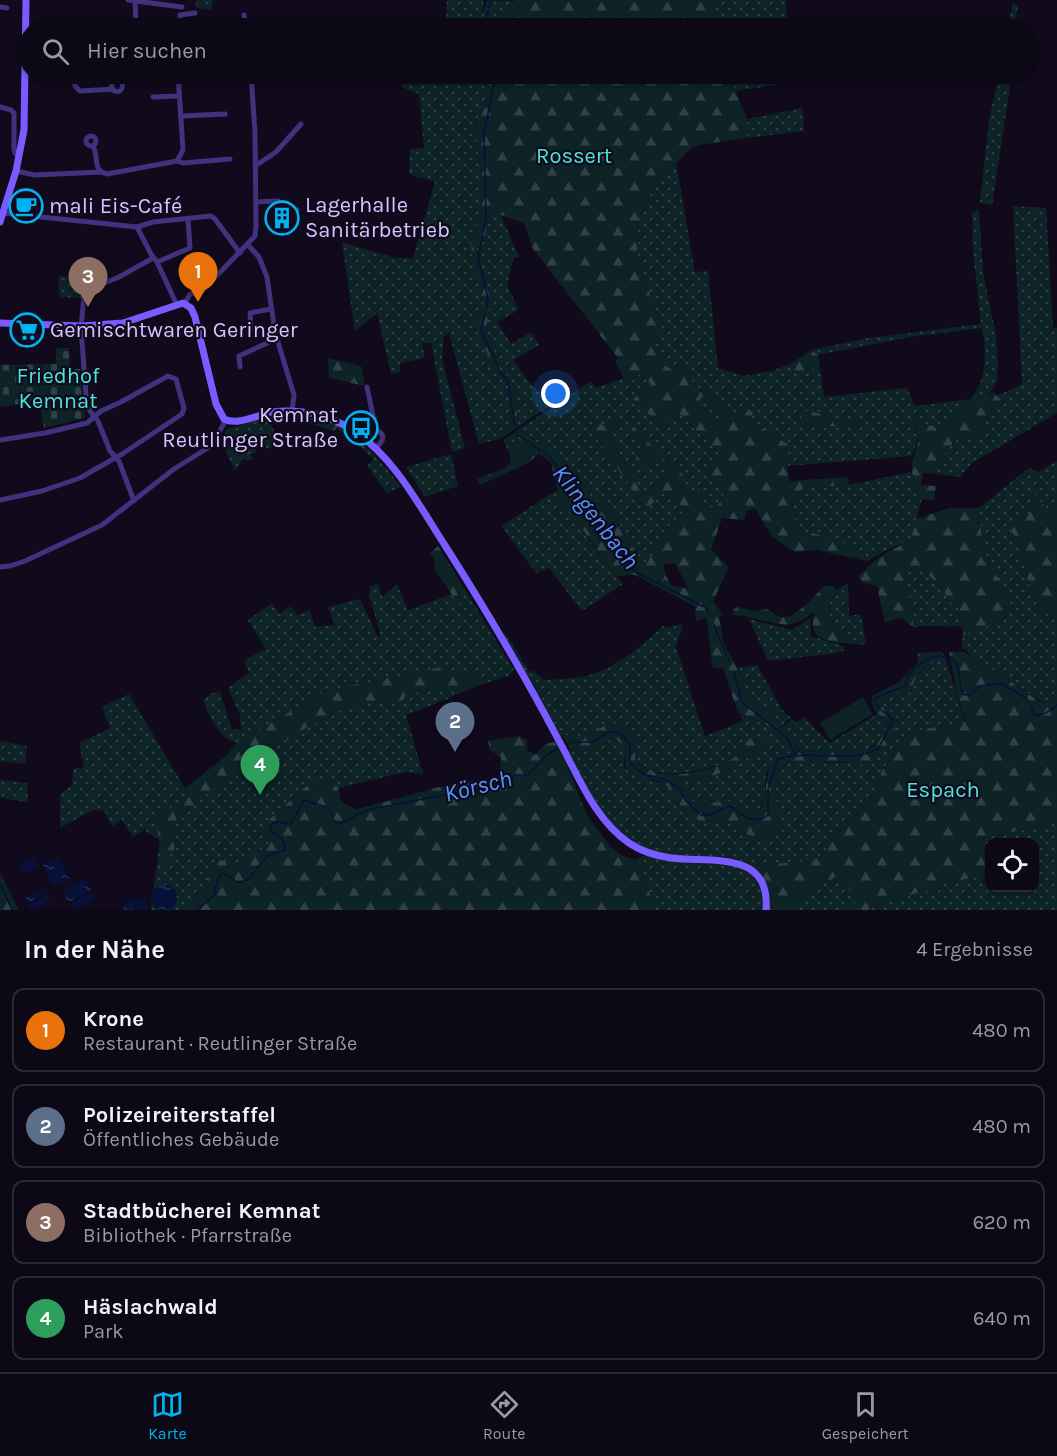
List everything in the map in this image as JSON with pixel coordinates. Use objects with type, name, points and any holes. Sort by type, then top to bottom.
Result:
[{"type":"main road","points":[[26,0],[26,18]]},
{"type":"main road","points":[[0,222],[19,158],[25,111],[25,84]]},
{"type":"main road","points":[[0,323],[82,326],[125,323],[176,303],[185,303],[193,312],[204,348],[216,404],[220,415],[226,420],[237,422],[270,413],[292,411],[327,418],[362,437],[392,466],[465,576],[598,811],[621,837],[639,849],[663,857],[725,860],[740,864],[752,872],[762,884],[766,897],[766,910]]},
{"type":"street","points":[[128,0],[182,7]]},
{"type":"street","points":[[135,0],[136,18]]},
{"type":"street","points":[[180,18],[180,14],[195,13]]},
{"type":"street","points":[[75,84],[80,91],[113,89]]},
{"type":"street","points":[[177,160],[183,150],[178,84]]},
{"type":"street","points":[[185,303],[190,294],[202,291],[240,253],[256,233],[251,84]]},
{"type":"street","points":[[153,97],[179,96]]},
{"type":"street","points":[[0,107],[14,113],[14,151],[19,158]]},
{"type":"street","points":[[181,116],[225,114]]},
{"type":"street","points":[[255,166],[276,152],[301,124]]},
{"type":"street","points":[[93,146],[97,166],[101,172]]},
{"type":"street","points":[[16,171],[35,175],[101,172],[107,174],[177,160],[183,163],[230,159]]},
{"type":"street","points":[[256,202],[278,201],[297,210]]},
{"type":"street","points":[[3,213],[137,227],[152,222],[210,216],[214,218],[240,253]]},
{"type":"street","points":[[134,501],[95,416],[87,409],[82,326],[84,296],[87,290],[155,260],[190,248],[188,219]]},
{"type":"street","points":[[137,227],[176,303]]},
{"type":"street","points":[[248,244],[259,257],[264,268],[276,339],[293,393],[292,411]]},
{"type":"street","points":[[251,330],[250,313],[272,309]]},
{"type":"street","points":[[240,367],[239,356],[276,339]]},
{"type":"street","points":[[0,440],[88,422],[99,412],[166,377],[172,376],[176,379],[184,404],[183,413],[92,472],[66,484],[0,500]]},
{"type":"street","points":[[367,387],[376,430],[383,438],[383,442],[375,448]]},
{"type":"street","points":[[0,567],[15,565],[89,533],[117,516],[174,469],[211,446],[226,420]]},
{"type":"street","points":[[362,437],[376,430]]},
{"type":"green space","points":[[196,0],[213,0],[211,10],[195,7]]},
{"type":"green space","points":[[447,0],[484,0],[482,15],[487,0],[515,1],[504,18],[446,18]]},
{"type":"green space","points":[[515,0],[711,0],[715,18],[504,18]]},
{"type":"green space","points":[[711,0],[786,0],[787,18],[715,18]]},
{"type":"green space","points":[[1013,3],[1018,6],[1016,18],[1010,18]]},
{"type":"green space","points":[[402,84],[489,84],[487,100],[475,124],[482,179],[481,216],[471,240],[483,303],[492,305],[476,248],[484,241],[488,216],[501,215],[519,257],[513,259],[507,285],[519,310],[497,322],[511,344],[531,332],[539,345],[514,360],[525,377],[551,405],[518,427],[515,388],[495,358],[485,329],[476,317],[496,372],[508,385],[512,431],[499,439],[479,444],[449,333],[444,336],[442,359],[465,448],[452,452],[431,343],[422,343],[425,358],[400,363],[400,373],[391,374],[377,313],[355,331],[342,242],[395,258],[413,258],[435,182],[409,174],[410,149],[424,148],[419,94],[401,87]]},
{"type":"green space","name":"Rossert","points":[[489,84],[733,84],[747,119],[747,138],[691,148],[654,187],[638,220],[637,253],[660,328],[654,344],[665,365],[673,371],[682,367],[701,392],[707,387],[709,391],[699,400],[704,411],[710,406],[711,410],[706,415],[718,425],[728,419],[708,397],[712,394],[735,417],[744,404],[753,413],[749,421],[789,445],[787,466],[789,481],[848,477],[849,485],[800,488],[799,499],[792,504],[799,530],[841,542],[849,546],[858,559],[817,550],[795,552],[772,537],[755,508],[747,511],[744,520],[722,518],[711,550],[729,567],[713,601],[723,615],[719,616],[724,644],[744,682],[741,690],[756,704],[775,712],[774,720],[781,728],[792,719],[797,722],[791,728],[783,730],[792,739],[799,752],[860,751],[872,748],[888,724],[874,709],[872,696],[899,682],[917,664],[918,653],[942,652],[946,660],[925,667],[908,694],[902,692],[882,698],[883,705],[896,716],[896,723],[890,743],[882,755],[876,759],[857,767],[848,762],[837,761],[816,764],[793,762],[783,766],[779,772],[776,789],[777,829],[768,838],[759,841],[723,820],[702,822],[690,815],[663,783],[633,774],[625,767],[625,747],[616,739],[591,748],[575,750],[570,749],[563,736],[577,735],[583,738],[604,726],[606,721],[620,725],[632,732],[634,736],[635,761],[661,774],[684,774],[708,769],[738,755],[737,752],[742,743],[754,737],[763,738],[766,740],[765,747],[736,765],[718,774],[683,781],[682,784],[691,800],[698,804],[706,800],[716,802],[727,800],[756,813],[761,808],[772,761],[777,754],[792,753],[787,740],[765,724],[738,713],[723,668],[714,668],[712,665],[707,618],[696,621],[695,606],[635,575],[616,576],[577,522],[561,505],[551,463],[512,434],[519,429],[575,470],[589,494],[618,518],[623,533],[643,565],[654,553],[665,530],[685,510],[667,490],[645,510],[590,427],[598,421],[604,427],[618,419],[622,427],[609,437],[643,493],[670,473],[655,458],[645,467],[636,459],[643,443],[631,430],[634,427],[673,469],[677,468],[687,480],[681,487],[690,496],[699,489],[702,495],[694,502],[716,509],[724,494],[706,473],[722,456],[678,412],[663,427],[633,399],[652,386],[642,373],[628,381],[624,378],[615,362],[618,358],[533,249],[524,223],[501,215],[488,216],[484,241],[476,249],[492,305],[489,310],[483,303],[472,257],[471,240],[481,216],[482,179],[475,124],[487,100]],"holes":[[[675,563],[688,588],[672,586],[666,576],[663,564]]]},
{"type":"green space","points":[[733,84],[782,84],[736,91]]},
{"type":"green space","points":[[997,84],[1010,84],[992,205],[980,203],[989,120]]},
{"type":"green space","points":[[803,108],[804,131],[747,138],[747,119]]},
{"type":"green space","points":[[676,163],[695,272],[708,271],[718,368],[743,376],[771,371],[791,364],[795,371],[820,368],[824,397],[907,388],[915,406],[971,399],[983,374],[985,346],[982,328],[910,337],[818,355],[811,350],[868,338],[981,324],[973,251],[972,212],[979,210],[983,272],[996,336],[998,364],[997,381],[980,410],[970,400],[942,428],[914,422],[918,438],[912,456],[787,466],[789,445],[748,421],[744,404],[735,417],[713,395],[708,398],[728,419],[718,425],[706,415],[709,406],[704,411],[699,400],[707,387],[702,392],[665,365],[654,344],[645,282],[637,253],[638,220],[654,187]],"holes":[[[808,410],[839,420],[861,421],[861,427],[816,426]]]},
{"type":"green space","points":[[1013,206],[1046,208],[1053,328],[1057,328],[1057,413],[972,463],[960,477],[930,473],[959,435],[982,438],[988,411],[1001,400],[997,396],[1022,384]]},
{"type":"green space","points":[[58,276],[74,277],[81,298],[60,297]]},
{"type":"green space","points":[[483,310],[490,315],[485,329],[494,350],[495,359],[515,388],[518,427],[512,431],[508,385],[496,372],[478,333],[475,317]]},
{"type":"green space","name":"Friedhof Kemnat","points":[[56,348],[69,348],[70,369],[80,369],[85,418],[44,428],[39,401],[0,407],[0,365],[56,364]]},
{"type":"green space","points":[[811,350],[818,355],[820,368],[795,372],[791,364]]},
{"type":"green space","points":[[328,358],[361,366],[365,386],[329,378]]},
{"type":"green space","points":[[642,373],[652,386],[634,399],[678,412],[722,456],[707,473],[724,494],[716,509],[694,502],[699,490],[690,496],[672,467],[631,430],[670,473],[643,493],[609,436],[618,420],[603,428],[598,421],[590,427],[644,509],[667,490],[685,510],[665,530],[654,553],[643,566],[623,533],[618,518],[589,494],[575,470],[519,429],[591,381],[595,388],[624,378],[629,381]]},
{"type":"green space","points":[[992,391],[1001,400],[988,411],[982,438],[959,435],[930,473],[923,473],[921,485],[936,486],[934,500],[922,499],[911,486],[914,478],[912,461],[918,437],[913,422],[942,428],[970,400],[984,395],[982,407]]},
{"type":"green space","points":[[808,410],[839,420],[861,421],[861,427],[801,424],[801,416]]},
{"type":"green space","points":[[294,414],[269,420],[280,444],[267,449],[263,441],[254,445],[257,452],[251,454],[253,459],[247,461],[244,457],[235,471],[223,439],[227,429],[264,418]]},
{"type":"green space","points":[[294,414],[339,425],[334,431],[296,419]]},
{"type":"green space","points":[[339,425],[373,453],[401,487],[387,493],[367,466],[374,459],[336,427]]},
{"type":"green space","points":[[512,434],[538,454],[535,457],[519,445],[514,461],[511,461],[503,440]]},
{"type":"green space","points":[[519,445],[535,457],[528,463],[480,485],[477,479],[506,468],[514,460],[511,451]]},
{"type":"green space","points":[[451,454],[458,486],[425,497],[406,467]]},
{"type":"green space","points":[[1057,461],[1057,502],[1049,512],[1033,492],[1029,514],[1008,527],[1019,543],[1027,579],[1041,610],[1057,616],[1057,692],[1044,703],[991,668],[975,662],[965,649],[961,649],[963,635],[1007,617],[1012,607],[983,549],[979,508],[1030,467],[1037,473]]},
{"type":"green space","points":[[911,472],[914,478],[911,486],[922,499],[911,539],[868,561],[858,559],[856,554],[823,536],[799,530],[792,503],[799,499],[800,488],[849,485]]},
{"type":"green space","points":[[557,490],[561,505],[577,522],[623,584],[582,611],[549,568],[536,573],[501,526]]},
{"type":"green space","points":[[1033,492],[1049,511],[1057,502],[1057,616],[1041,610],[1032,592],[1018,543],[1007,527],[1029,514]]},
{"type":"green space","points":[[949,508],[979,508],[983,549],[1012,606],[1009,615],[986,627],[963,635],[963,629],[959,626],[960,606],[950,602],[940,585],[921,569],[912,569],[904,575],[913,613],[913,627],[902,618],[885,622],[877,586],[863,583],[858,576],[878,558],[911,539],[916,519]]},
{"type":"green space","points":[[438,546],[463,586],[463,600],[458,604],[434,568],[435,560],[430,553]]},
{"type":"green space","points":[[913,569],[921,569],[940,585],[950,602],[960,606],[959,626],[913,627],[913,613],[904,575]]},
{"type":"green space","points":[[378,583],[382,597],[397,584],[408,610],[452,594],[458,603],[463,600],[463,586],[514,670],[508,676],[483,684],[478,674],[448,675],[325,691],[237,743],[219,731],[203,700],[212,693],[220,692],[232,729],[241,730],[240,715],[228,688],[249,673],[244,661],[262,650],[267,651],[248,620],[272,603],[279,614],[291,606],[297,615],[310,610],[315,627],[335,625],[328,607],[360,599],[378,637],[381,636],[369,595],[370,586]]},
{"type":"green space","points":[[848,583],[849,616],[861,614],[866,645],[844,643],[844,638],[829,616],[829,605],[836,590]]},
{"type":"green space","points":[[824,586],[833,586],[837,592],[828,611],[831,621],[844,638],[844,643],[819,637],[813,628],[814,614],[812,613],[793,624],[774,623],[733,615],[733,610],[737,607],[756,611],[767,609],[780,617],[789,617],[805,606]]},
{"type":"green space","points":[[810,618],[811,636],[843,646],[845,650],[768,661],[749,619],[792,630]]},
{"type":"green space","points":[[683,624],[676,647],[705,736],[743,721],[741,715],[772,728],[790,745],[792,753],[777,754],[766,774],[764,799],[757,813],[721,801],[714,800],[698,804],[691,800],[682,781],[707,778],[717,774],[735,766],[765,747],[738,755],[728,762],[713,767],[671,774],[650,771],[635,761],[636,747],[605,726],[583,738],[566,735],[561,737],[533,683],[503,635],[505,633],[530,672],[534,671],[544,680],[561,679],[599,672],[629,655],[663,626],[666,628]]},
{"type":"green space","name":"Espach","points":[[949,652],[965,652],[975,662],[991,668],[1042,703],[1057,692],[1057,822],[984,837],[981,842],[985,853],[985,875],[944,884],[935,894],[925,890],[867,910],[847,910],[858,900],[845,883],[835,877],[810,889],[791,910],[769,910],[767,890],[749,866],[820,858],[838,832],[871,799],[882,771],[908,732],[966,722],[958,698]]},
{"type":"green space","points":[[946,660],[965,723],[908,732],[882,771],[871,799],[838,832],[819,859],[749,866],[726,857],[678,856],[651,850],[634,842],[607,817],[586,785],[568,750],[589,748],[616,739],[625,747],[624,767],[629,772],[664,784],[675,792],[679,804],[702,822],[723,820],[759,841],[779,824],[776,784],[781,769],[785,765],[795,762],[812,764],[840,762],[858,766],[877,758],[890,742],[896,723],[896,716],[883,705],[882,698],[902,692],[909,693],[914,680],[922,670],[932,663]]},
{"type":"green space","points":[[757,665],[783,711],[791,718],[780,727],[774,720],[773,711],[756,703],[741,690],[744,683],[738,668]]},
{"type":"green space","points":[[442,667],[448,675],[479,674],[483,684],[456,695],[451,688],[407,694],[401,702],[386,706],[384,700],[343,709],[309,726],[243,766],[176,819],[174,850],[162,866],[156,818],[188,795],[185,788],[226,756],[237,743],[325,691]]},
{"type":"green space","points":[[477,681],[448,699],[406,715],[423,774],[405,772],[338,788],[341,802],[356,810],[397,798],[223,910],[151,910],[160,840],[146,832],[147,829],[133,837],[122,820],[112,826],[104,811],[93,810],[60,828],[60,794],[72,785],[73,769],[84,767],[79,743],[110,728],[102,707],[129,694],[186,790],[317,701]]},
{"type":"green space","points":[[863,697],[873,714],[830,740],[820,723]]},
{"type":"green space","points":[[877,714],[888,724],[880,740],[865,751],[800,752],[783,730],[804,717],[829,743]]},
{"type":"green space","points":[[519,736],[527,740],[527,750],[535,755],[545,744],[555,742],[587,815],[610,846],[621,855],[635,860],[641,867],[655,910],[183,910],[190,900],[201,896],[217,860],[242,864],[270,843],[265,830],[269,820],[310,783],[327,781],[338,787],[341,802],[356,810],[439,787],[499,777],[501,757],[490,750],[488,741]]},
{"type":"green space","points":[[0,741],[27,746],[25,764],[0,761]]},
{"type":"green space","points":[[0,780],[27,783],[28,802],[0,798]]},
{"type":"green space","points":[[1057,822],[1057,910],[867,910],[925,890],[936,893],[944,884],[985,875],[985,892],[1039,892],[1039,838],[985,838],[985,853],[981,841],[986,837]]},
{"type":"green space","points":[[645,855],[717,861],[743,869],[752,876],[760,888],[763,910],[655,910],[641,867],[635,860]]},
{"type":"green space","points":[[0,872],[2,877],[19,910],[0,910]]},
{"type":"green space","points":[[835,877],[845,883],[859,900],[847,910],[791,910],[810,889]]},
{"type":"water","points":[[34,858],[38,866],[24,873],[19,865]]},
{"type":"water","points":[[58,858],[69,879],[53,885],[43,865]]},
{"type":"water","points":[[85,878],[88,884],[65,895],[62,890]]},
{"type":"water","points":[[89,885],[91,891],[68,902],[65,896]]},
{"type":"water","points":[[169,886],[174,888],[176,893],[174,908],[159,910],[154,908],[151,898],[154,888]]},
{"type":"water","points":[[45,888],[48,893],[27,903],[25,898]]},
{"type":"water","points":[[92,893],[95,899],[72,910],[69,904]]},
{"type":"water","points":[[49,895],[51,900],[31,910],[28,904]]},
{"type":"water","points":[[135,898],[145,902],[149,910],[122,910],[126,902]]},
{"type":"waterway","name":"Klingenbach","points":[[486,18],[491,0]]},
{"type":"waterway","name":"Klingenbach","points":[[487,307],[488,298],[478,258],[486,219],[484,133],[494,84]]},
{"type":"waterway","name":"Klingenbach","points":[[485,314],[481,331],[500,371],[508,382],[515,426]]},
{"type":"waterway","name":"Klingenbach","points":[[518,435],[550,457],[634,571],[706,608],[709,613]]},
{"type":"waterway","name":"Klingenbach","points":[[713,623],[729,660]]},
{"type":"waterway","name":"Körsch","points":[[565,745],[572,742],[593,742],[611,731],[619,733],[630,744],[630,762],[637,770],[680,788],[685,800],[701,815],[709,815],[730,806],[747,818],[760,820],[768,815],[768,789],[778,759],[803,755],[854,755],[878,749],[893,721],[879,709],[875,698],[905,686],[908,675],[928,658],[940,656],[954,660],[964,695],[972,694],[979,686],[1001,683],[1027,699],[1035,716],[1046,713],[1057,705]]},
{"type":"waterway","name":"Klingenbach","points":[[734,672],[742,702],[787,738],[796,756]]},
{"type":"waterway","name":"Körsch","points":[[198,910],[215,894],[217,880],[221,874],[242,882],[247,880],[266,858],[285,850],[285,843],[278,835],[270,831],[272,824],[278,822],[291,824],[304,800],[329,808],[335,823],[342,823],[367,810],[464,791],[481,782],[502,785],[515,775],[528,775],[547,755],[558,748]]},
{"type":"waterway","points":[[0,884],[12,910]]},
{"type":"place","name":"mali Eis-Café","points":[[26,206]]},
{"type":"place","name":"Lagerhalle Sanitärbetrieb","points":[[282,218]]},
{"type":"place","name":"Krone","points":[[198,302]]},
{"type":"place","name":"Stadtbücherei Kemnat","points":[[88,307]]},
{"type":"place","name":"Gemischtwaren Geringer","points":[[27,330]]},
{"type":"place","name":"Kemnat Reutlinger Straße","points":[[361,428]]},
{"type":"place","name":"Polizeireiterstaffel","points":[[455,752]]},
{"type":"place","name":"Häslachwald","points":[[260,795]]}]
